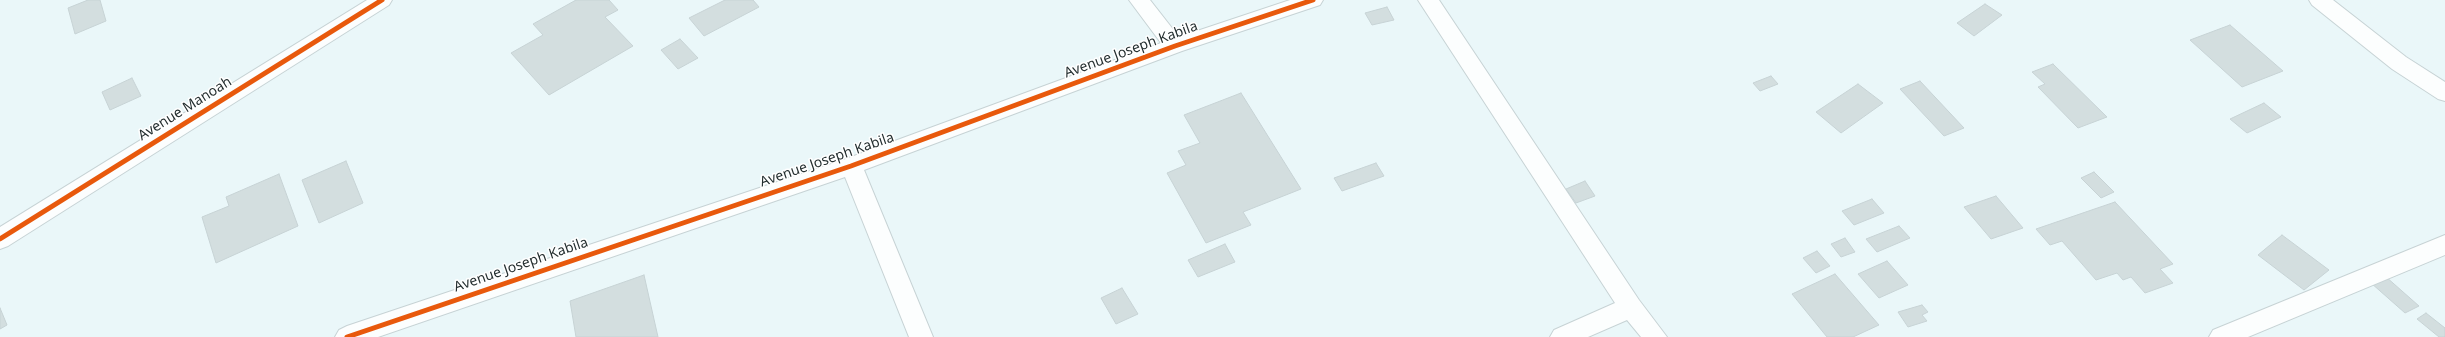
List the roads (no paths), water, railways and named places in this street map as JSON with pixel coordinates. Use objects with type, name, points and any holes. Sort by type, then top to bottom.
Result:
[{"type":"street","name":"Avenue Manoah","points":[[0,239],[382,0]]},
{"type":"street","points":[[1139,0],[1175,46]]},
{"type":"street","name":"Avenue Joseph Kabila","points":[[347,337],[851,166],[1175,46],[1313,0]]},
{"type":"street","points":[[1428,0],[1631,307],[1655,337]]},
{"type":"street","points":[[2319,0],[2399,63],[2445,93]]},
{"type":"street","points":[[851,166],[921,337]]},
{"type":"street","points":[[2221,337],[2445,245]]},
{"type":"street","points":[[1562,337],[1631,307]]}]
